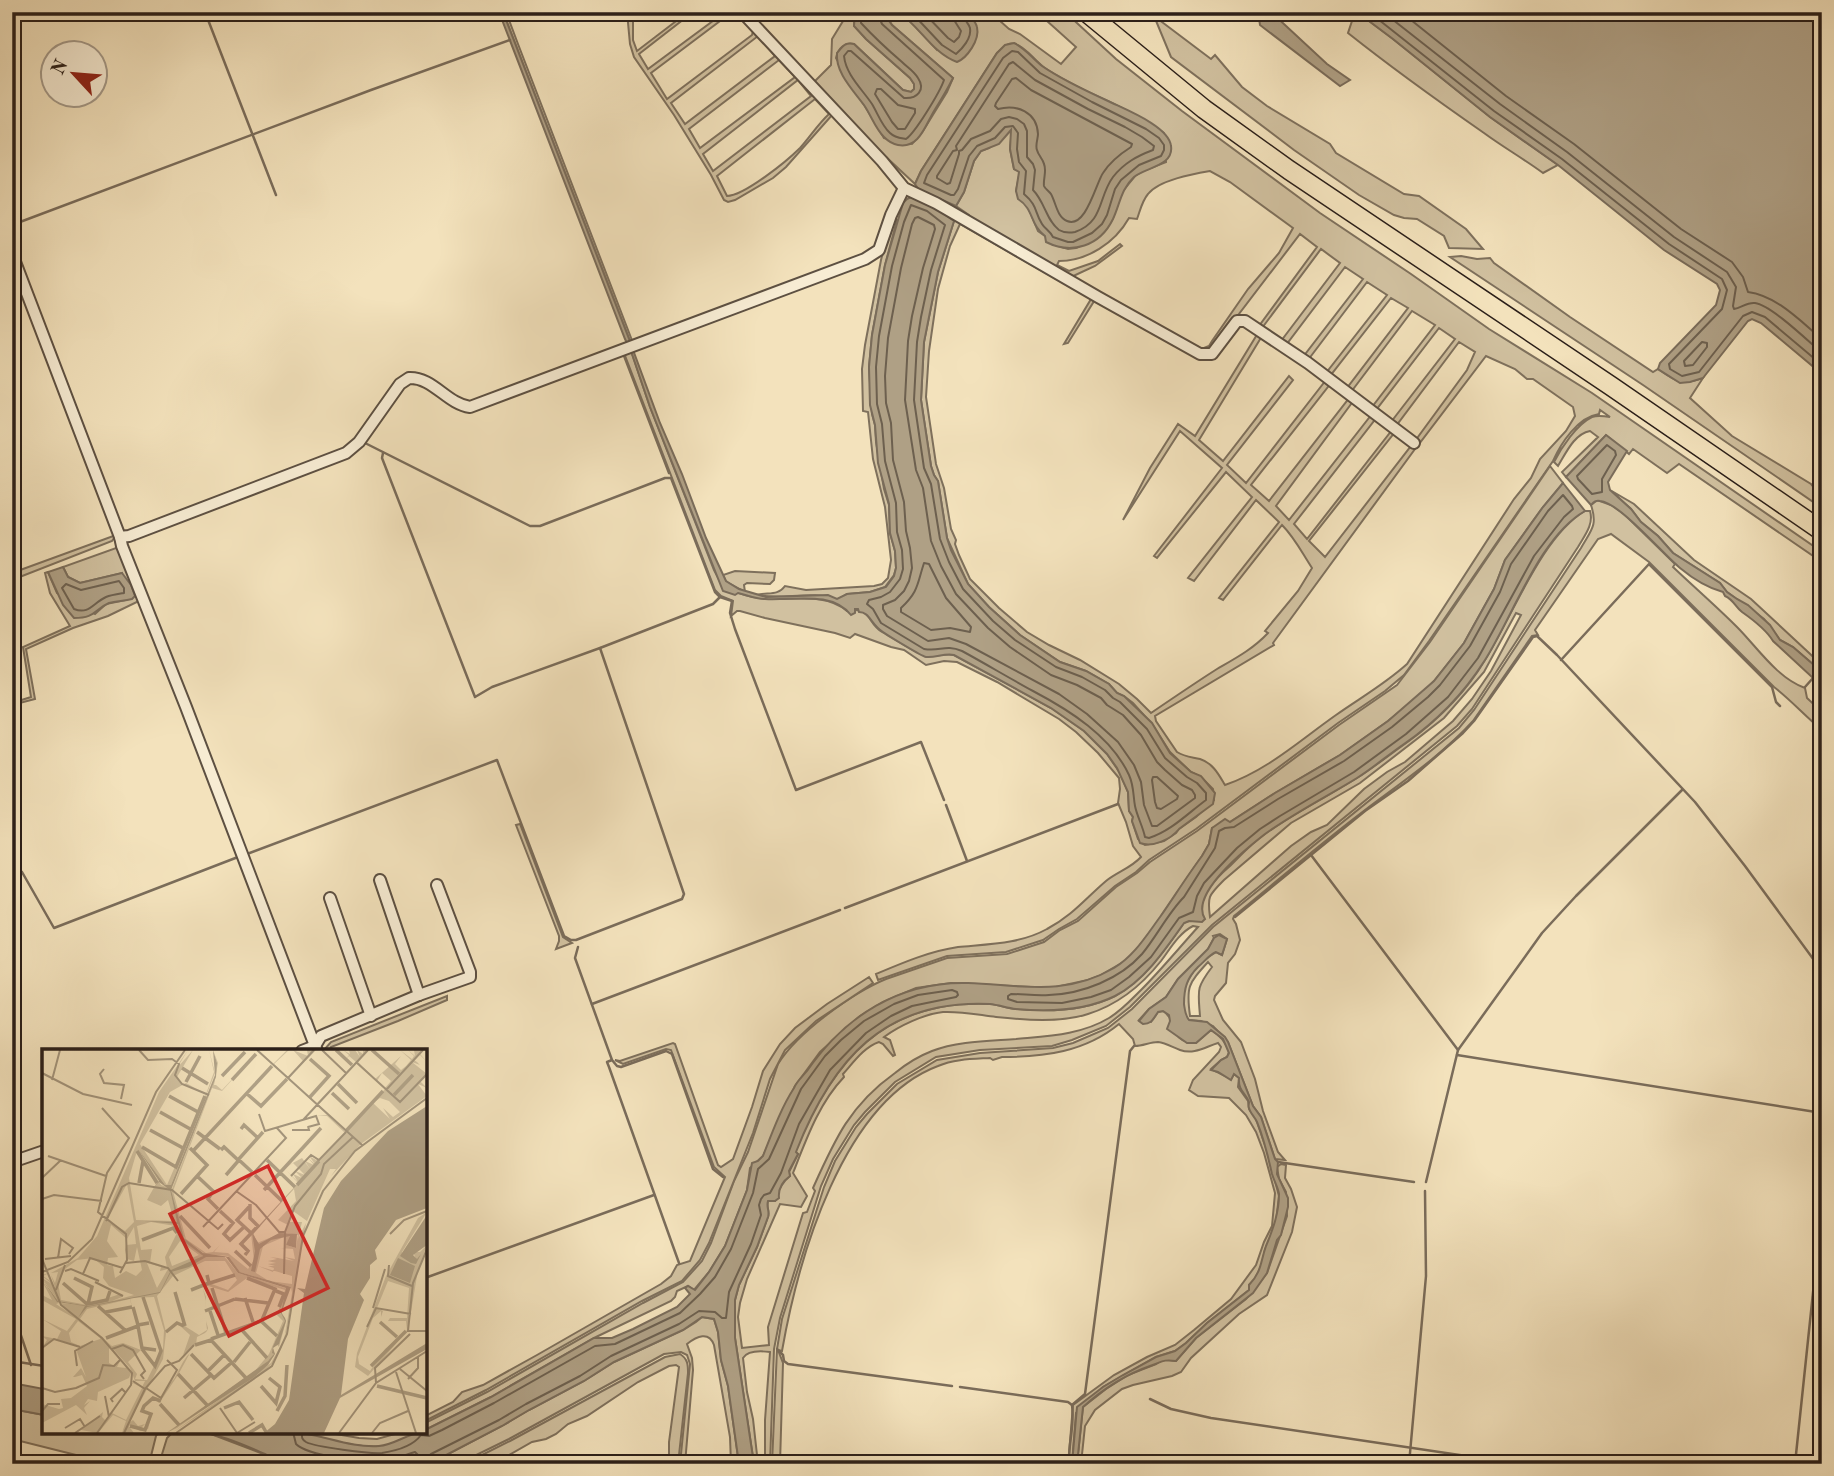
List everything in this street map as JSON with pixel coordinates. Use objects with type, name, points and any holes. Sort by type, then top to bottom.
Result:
[{"type":"highway","points":[[1086,12],[1204,109],[1289,170],[1822,531]]},
{"type":"street","points":[[742,12],[904,188],[936,203],[1200,354],[1212,354],[1237,321],[1245,321],[1308,363],[1414,443]]},
{"type":"street","points":[[120,537],[129,536],[346,453],[359,442],[400,384],[409,378],[423,380],[458,404],[470,408],[865,260],[879,250],[904,188]]},
{"type":"street","points":[[12,254],[316,1048]]},
{"type":"street","points":[[380,880],[419,995]]},
{"type":"street","points":[[316,1048],[321,1036],[470,977],[437,885]]},
{"type":"street","points":[[330,898],[371,1016]]},
{"type":"street","points":[[12,1162],[42,1152]]},
{"type":"shaded area","points":[[503,12],[506,12],[633,343],[631,344]]},
{"type":"shaded area","points":[[627,12],[639,12],[633,17],[633,40],[637,51],[688,12],[693,12],[639,54],[648,69],[725,12],[732,12],[651,73],[667,99],[752,35],[753,31],[735,12],[739,12],[833,114],[773,178],[728,202],[724,200],[674,115],[634,57]],"holes":[[[758,36],[775,56],[685,124],[671,103]],[[779,60],[795,77],[700,148],[689,129]],[[798,80],[811,96],[713,171],[703,154]],[[815,99],[829,114],[794,154],[744,190],[727,196],[717,176]]]},
{"type":"shaded area","points":[[846,12],[855,12],[854,26],[910,78],[914,89],[911,92],[903,90],[854,44],[842,46],[836,58],[884,138],[912,144],[923,131],[953,78],[892,25],[885,14],[887,12],[898,12],[907,18],[937,50],[973,20],[967,12],[990,12],[1009,29],[1061,64],[1076,47],[1037,12],[1065,12],[1116,59],[1320,213],[1489,329],[1592,393],[1822,552],[1822,562],[1679,464],[1667,473],[1633,449],[1629,454],[1606,435],[1566,477],[1562,472],[1598,437],[1590,431],[1584,433],[1571,445],[1558,466],[1554,462],[1570,437],[1586,420],[1596,416],[1610,417],[1600,410],[1599,414],[1591,416],[1577,425],[1566,439],[1429,641],[1404,675],[1385,691],[1196,829],[1149,860],[1077,919],[1043,940],[1006,952],[947,956],[878,980],[876,974],[937,951],[1004,942],[1037,934],[1064,918],[1106,881],[1137,861],[1141,857],[1133,846],[1118,803],[1119,778],[1098,753],[1059,719],[957,662],[944,661],[926,665],[904,650],[855,634],[850,638],[740,611],[731,616],[733,601],[715,590],[624,353],[631,351],[650,407],[723,587],[755,597],[817,599],[838,605],[847,611],[861,611],[882,632],[918,652],[926,656],[954,655],[1051,708],[1084,731],[1107,754],[1120,773],[1128,792],[1132,821],[1138,839],[1145,845],[1164,841],[1196,817],[1214,800],[1213,789],[1170,752],[1152,724],[1133,703],[1109,684],[1086,671],[1060,662],[1020,635],[989,607],[968,584],[947,538],[938,481],[931,466],[921,400],[924,342],[938,272],[954,221],[897,220],[885,265],[872,335],[869,367],[872,414],[889,505],[890,533],[895,551],[894,575],[885,587],[870,592],[847,594],[837,600],[818,595],[757,595],[776,592],[785,586],[806,590],[874,586],[882,584],[888,578],[891,560],[885,507],[873,459],[868,412],[863,411],[862,369],[881,260],[890,225],[904,196],[920,198],[1096,298],[1068,343],[1064,344],[1091,299],[960,224],[950,246],[938,289],[926,397],[936,464],[944,488],[951,529],[970,579],[1027,632],[1119,684],[1151,713],[1262,639],[1268,633],[1265,631],[1298,591],[1312,568],[1282,525],[1223,600],[1219,598],[1279,522],[1256,500],[1194,581],[1188,578],[1252,497],[1226,472],[1157,558],[1154,556],[1222,468],[1180,431],[1123,520],[1150,468],[1178,424],[1195,436],[1258,333],[1262,336],[1199,440],[1223,461],[1289,376],[1293,380],[1227,465],[1246,483],[1326,380],[1331,383],[1251,485],[1269,501],[1350,397],[1354,400],[1276,506],[1289,520],[1372,414],[1377,417],[1294,524],[1307,539],[1392,430],[1395,432],[1309,541],[1325,557],[1411,446],[1415,449],[1274,645],[1155,716],[1177,752],[1209,763],[1225,785],[1269,763],[1407,664],[1514,499],[1531,478],[1540,459],[1566,431],[1575,416],[1573,407],[1533,379],[1527,379],[1515,369],[1486,356],[1419,444],[1415,441],[1467,370],[1475,352],[1459,342],[1396,426],[1391,422],[1455,339],[1439,328],[1376,410],[1372,407],[1435,325],[1412,311],[1351,392],[1347,388],[1408,308],[1391,298],[1330,376],[1326,373],[1387,295],[1367,282],[1308,360],[1303,357],[1363,279],[1345,267],[1286,345],[1281,341],[1340,263],[1321,249],[1262,328],[1259,326],[1317,247],[1300,234],[1216,344],[1208,350],[1199,350],[1209,346],[1248,289],[1279,253],[1293,228],[1230,182],[1210,171],[1177,178],[1153,189],[1144,200],[1137,219],[1129,218],[1108,243],[1080,258],[1059,261],[1057,265],[1069,271],[1098,261],[1120,244],[1122,246],[1095,266],[1069,278],[969,219],[969,215],[956,206],[964,192],[974,161],[981,151],[989,148],[1012,129],[1010,149],[1014,169],[1020,171],[1016,191],[1028,207],[1038,231],[1051,244],[1068,249],[1076,248],[1096,239],[1107,228],[1122,192],[1135,176],[1166,162],[1164,133],[1136,115],[1060,77],[1041,65],[1022,47],[1010,44],[997,53],[915,184],[813,83],[831,65],[832,39]]},
{"type":"shaded area","points":[[1342,12],[1357,12],[1490,117],[1558,165],[1543,173],[1450,109],[1348,33],[1352,21]]},
{"type":"shaded area","points":[[1154,16],[1211,59],[1215,55],[1242,87],[1267,106],[1330,144],[1336,153],[1404,194],[1419,196],[1466,229],[1483,249],[1449,248],[1444,236],[1417,219],[1394,215],[1359,195],[1294,150],[1171,57]]},
{"type":"shaded area","points":[[1450,257],[1490,258],[1570,317],[1653,372],[1658,369],[1675,380],[1684,382],[1703,378],[1690,398],[1732,436],[1811,484],[1822,497],[1822,508]]},
{"type":"shaded area","points":[[1550,466],[1563,483],[1505,560],[1494,589],[1464,643],[1434,681],[1388,721],[1340,755],[1230,822],[1212,828],[1209,844],[1202,856],[1153,928],[1125,961],[1099,976],[1051,988],[951,983],[916,988],[883,1002],[860,1016],[820,1052],[795,1086],[763,1156],[750,1168],[747,1190],[725,1246],[694,1290],[688,1286],[677,1291],[671,1301],[594,1338],[491,1397],[427,1429],[427,1422],[487,1392],[683,1282],[702,1261],[711,1243],[748,1152],[778,1064],[798,1040],[826,1015],[872,985],[947,958],[1007,954],[1044,942],[1078,921],[1116,887],[1397,685],[1430,642]]},
{"type":"shaded area","points":[[1610,490],[1634,504],[1694,560],[1751,599],[1822,665],[1822,672],[1793,647],[1780,640],[1764,619],[1727,592],[1720,583],[1673,553]]},
{"type":"shaded area","points":[[1597,500],[1624,514],[1776,670],[1805,688],[1807,698],[1822,712],[1822,730],[1774,687],[1649,562],[1611,534],[1598,539],[1535,630],[1538,635],[1532,636],[1461,734],[1234,916],[1240,940],[1228,963],[1226,983],[1214,1000],[1223,1020],[1241,1042],[1278,1152],[1285,1160],[1275,1159],[1261,1117],[1253,1106],[1228,1042],[1213,1026],[1188,1020],[1184,1010],[1184,990],[1193,972],[1216,952],[1222,955],[1227,939],[1220,934],[1213,936],[1208,949],[1178,979],[1166,997],[1139,1020],[1151,1022],[1158,1012],[1163,1011],[1181,1039],[1196,1043],[1211,1030],[1228,1048],[1227,1057],[1211,1069],[1231,1079],[1234,1074],[1239,1078],[1238,1087],[1256,1119],[1279,1196],[1271,1237],[1249,1290],[1175,1351],[1156,1357],[1103,1387],[1076,1413],[1070,1464],[1073,1405],[1114,1375],[1175,1345],[1231,1299],[1256,1265],[1272,1226],[1275,1193],[1264,1153],[1246,1115],[1229,1098],[1198,1096],[1189,1090],[1193,1080],[1219,1052],[1221,1047],[1218,1043],[1190,1052],[1158,1042],[1135,1046],[1133,1039],[1119,1024],[1092,1041],[1064,1051],[993,1060],[964,1060],[938,1066],[904,1085],[875,1113],[851,1148],[830,1188],[800,1273],[782,1351],[778,1350],[783,1363],[780,1464],[772,1464],[777,1349],[782,1319],[824,1187],[835,1161],[867,1114],[897,1084],[937,1060],[980,1053],[1053,1048],[1073,1043],[1108,1028],[1132,1009],[1213,927],[1459,728],[1474,710],[1588,537],[1594,523],[1591,505]],"holes":[[[1208,962],[1212,967],[1199,990],[1200,1016],[1190,1016],[1190,986]]]},
{"type":"shaded area","points":[[1585,511],[1590,511],[1590,525],[1578,547],[1472,709],[1457,726],[1212,925],[1130,1007],[1106,1026],[1052,1046],[980,1050],[936,1057],[895,1082],[865,1112],[833,1159],[821,1186],[780,1318],[774,1349],[770,1464],[765,1464],[765,1420],[770,1352],[752,1352],[743,1358],[758,1464],[754,1464],[735,1338],[735,1300],[768,1217],[768,1201],[775,1201],[790,1176],[789,1172],[798,1154],[795,1152],[810,1119],[826,1089],[845,1063],[891,1024],[920,1012],[953,1005],[990,1004],[1028,1010],[1067,1009],[1092,1005],[1125,990],[1153,964],[1184,923],[1204,919],[1201,904],[1208,890],[1256,841],[1370,769],[1420,733],[1451,704],[1478,672],[1529,579],[1569,523]],"holes":[[[1516,613],[1521,615],[1491,671],[1453,721],[1405,762],[1364,789],[1327,825],[1291,846],[1210,917],[1209,900],[1215,889],[1291,823],[1360,783],[1444,718],[1484,672]],[[1193,926],[1198,927],[1130,1001],[1098,1024],[1064,1034],[952,1045],[913,1060],[879,1085],[845,1124],[813,1188],[815,1191],[807,1212],[803,1213],[768,1327],[769,1345],[742,1348],[738,1317],[747,1279],[780,1204],[801,1207],[807,1196],[793,1173],[798,1160],[827,1098],[844,1077],[843,1074],[864,1051],[879,1042],[895,1055],[890,1040],[884,1037],[912,1021],[936,1013],[956,1012],[1042,1020],[1066,1019],[1099,1010],[1119,1000],[1137,986],[1154,970],[1179,937]]]},
{"type":"shaded area","points":[[116,535],[112,541],[12,580],[12,573]]},
{"type":"shaded area","points":[[116,548],[121,550],[141,600],[26,649],[35,699],[12,705],[31,697],[23,647],[70,626],[50,593],[45,573],[48,572],[57,593],[95,614],[106,604],[126,600],[122,573],[80,583],[68,577],[63,567]]},
{"type":"shaded area","points":[[735,571],[775,573],[770,584],[747,583],[744,585],[745,592],[726,582],[723,575]]},
{"type":"shaded area","points":[[520,824],[563,937],[572,943],[556,949],[559,936],[516,825]]},
{"type":"shaded area","points":[[869,977],[873,983],[816,1021],[785,1050],[770,1079],[753,1133],[709,1243],[700,1260],[682,1281],[427,1420],[427,1415],[453,1402],[462,1392],[483,1385],[661,1284],[671,1276],[677,1265],[690,1261],[725,1177],[714,1167],[671,1050],[666,1049],[623,1064],[615,1060],[620,1061],[675,1044],[718,1165],[721,1167],[733,1159],[763,1071],[780,1044],[795,1028]]},
{"type":"shaded area","points":[[447,996],[447,1000],[325,1049],[331,1042]]},
{"type":"shaded area","points":[[1286,1165],[1285,1178],[1297,1207],[1292,1232],[1267,1295],[1239,1314],[1191,1358],[1181,1372],[1122,1389],[1095,1410],[1085,1426],[1081,1464],[1077,1464],[1083,1407],[1128,1375],[1163,1359],[1176,1361],[1196,1338],[1246,1299],[1267,1273],[1287,1216],[1286,1192],[1279,1179],[1277,1167]]},
{"type":"shaded area","points":[[702,1317],[714,1319],[718,1332],[739,1464],[731,1464],[730,1437],[714,1345],[709,1338],[702,1336],[687,1344],[693,1370],[685,1464],[680,1464],[690,1364],[687,1355],[681,1352],[664,1354],[458,1464],[429,1464],[584,1381],[614,1362],[683,1330]]},
{"type":"shaded area","points":[[680,1354],[686,1360],[688,1373],[678,1464],[669,1464],[669,1442],[679,1367],[676,1365],[638,1382],[556,1434],[532,1442],[493,1464],[464,1464],[665,1357]]},
{"type":"shaded area","points":[[12,1409],[42,1415],[42,1434],[158,1434],[149,1464],[105,1464],[12,1439]]},
{"type":"shaded area","points":[[171,1434],[211,1434],[266,1455],[279,1464],[159,1464],[167,1438]]},
{"type":"shaded area","points":[[304,1434],[336,1434],[377,1439],[395,1434],[416,1434],[393,1444],[379,1446],[342,1443]]},
{"type":"water","points":[[499,12],[503,12],[631,344],[628,345],[625,339]]},
{"type":"water","points":[[855,12],[887,12],[885,15],[892,25],[953,78],[924,129],[911,143],[896,145],[884,137],[839,67],[837,53],[846,44],[854,44],[903,90],[911,92],[914,89],[910,78],[854,26]]},
{"type":"water","points":[[898,12],[967,12],[977,27],[975,43],[969,53],[957,62],[940,52]]},
{"type":"water","points":[[1258,12],[1271,12],[1327,64],[1350,80],[1340,86],[1260,25]]},
{"type":"water","points":[[1357,12],[1822,12],[1822,374],[1761,323],[1752,319],[1703,378],[1680,383],[1658,369],[1660,363],[1716,305],[1720,290],[1717,284],[1664,250],[1558,165],[1490,117]]},
{"type":"water","points":[[1014,43],[1058,76],[1154,125],[1163,132],[1171,146],[1171,153],[1164,162],[1134,177],[1123,192],[1107,228],[1101,236],[1084,246],[1066,248],[1046,242],[1027,207],[1018,199],[1016,191],[1019,172],[1014,169],[1010,149],[1011,130],[999,144],[981,151],[974,161],[964,192],[956,206],[919,190],[915,184],[997,53],[1005,45]]},
{"type":"water","points":[[911,197],[930,204],[954,221],[938,272],[924,342],[921,400],[931,466],[938,481],[951,550],[968,584],[989,607],[1020,635],[1060,662],[1086,671],[1124,696],[1152,723],[1170,753],[1191,772],[1201,776],[1215,793],[1213,804],[1161,842],[1140,843],[1129,811],[1128,792],[1117,768],[1084,731],[1051,708],[954,655],[923,656],[879,629],[858,609],[851,615],[843,607],[822,599],[762,599],[723,591],[650,407],[631,351],[633,350],[706,538],[726,581],[739,589],[766,597],[828,595],[837,599],[847,594],[886,587],[896,568],[895,551],[890,533],[889,504],[878,463],[875,425],[870,405],[869,367],[885,265],[903,203]]},
{"type":"water","points":[[1606,435],[1627,451],[1608,482],[1610,490],[1673,553],[1720,583],[1727,592],[1748,605],[1770,625],[1780,640],[1793,647],[1822,672],[1822,684],[1723,592],[1685,572],[1618,510],[1600,501],[1591,505],[1566,477]]},
{"type":"water","points":[[1563,483],[1585,511],[1554,539],[1529,578],[1485,660],[1459,695],[1427,726],[1369,770],[1287,819],[1246,850],[1212,885],[1202,909],[1205,919],[1202,922],[1184,923],[1153,964],[1126,990],[1092,1005],[1067,1009],[1028,1010],[990,1004],[953,1005],[920,1012],[892,1024],[867,1042],[845,1063],[810,1119],[789,1171],[790,1176],[780,1188],[779,1198],[768,1201],[768,1217],[735,1300],[735,1338],[754,1464],[739,1464],[718,1332],[714,1319],[702,1317],[683,1330],[614,1362],[584,1381],[429,1464],[279,1464],[265,1454],[240,1443],[207,1434],[307,1434],[357,1445],[379,1446],[413,1434],[427,1434],[427,1429],[491,1397],[594,1338],[612,1338],[677,1307],[690,1294],[685,1288],[688,1286],[695,1290],[725,1246],[747,1190],[752,1163],[763,1156],[795,1085],[839,1034],[876,1006],[919,988],[968,983],[1025,987],[1060,986],[1096,977],[1121,963],[1145,938],[1202,856],[1209,844],[1212,828],[1225,819],[1230,822],[1340,755],[1388,721],[1434,681],[1464,643],[1494,589],[1505,560]]},
{"type":"water","points":[[63,567],[68,577],[80,583],[122,573],[135,596],[132,599],[109,603],[86,617],[74,618],[63,605],[48,572]]},
{"type":"water","points":[[1219,935],[1227,939],[1222,955],[1216,952],[1191,975],[1185,993],[1185,1011],[1189,1020],[1207,1022],[1225,1037],[1253,1106],[1261,1117],[1278,1162],[1277,1174],[1288,1198],[1281,1235],[1267,1273],[1253,1293],[1196,1338],[1176,1361],[1163,1361],[1131,1374],[1106,1388],[1083,1407],[1077,1464],[1072,1464],[1077,1407],[1123,1375],[1156,1357],[1175,1351],[1249,1290],[1249,1285],[1259,1271],[1275,1221],[1279,1194],[1262,1135],[1241,1089],[1239,1078],[1234,1074],[1231,1080],[1211,1070],[1229,1053],[1223,1039],[1211,1030],[1196,1043],[1187,1043],[1167,1029],[1169,1015],[1163,1011],[1158,1012],[1148,1023],[1139,1021],[1149,1009],[1166,997],[1178,979]]},
{"type":"water","points":[[12,1383],[42,1389],[42,1415],[12,1409]]},
{"type":"waterway","points":[[205,12],[276,195]]},
{"type":"waterway","points":[[12,225],[510,40]]},
{"type":"waterway","points":[[623,353],[669,473]]},
{"type":"waterway","points":[[363,442],[530,526],[540,526],[671,478],[715,592],[732,601],[730,613],[735,629],[796,790],[921,742],[944,800]]},
{"type":"waterway","points":[[383,453],[382,458],[475,697],[492,687],[713,604],[720,597]]},
{"type":"waterway","points":[[1561,660],[1649,564],[1772,687],[1776,702],[1780,706]]},
{"type":"waterway","points":[[1235,917],[1365,811],[1408,781],[1463,733],[1533,637],[1537,636],[1695,802],[1822,971]]},
{"type":"waterway","points":[[247,854],[497,760],[564,936],[576,940],[682,899],[684,894],[600,648]]},
{"type":"waterway","points":[[1805,687],[1813,678]]},
{"type":"waterway","points":[[1426,1182],[1458,1050],[1542,933],[1682,790]]},
{"type":"waterway","points":[[845,908],[1118,804]]},
{"type":"waterway","points":[[946,805],[967,861]]},
{"type":"waterway","points":[[1311,855],[1458,1050]]},
{"type":"waterway","points":[[12,862],[17,870],[22,872],[54,928],[238,857]]},
{"type":"waterway","points":[[592,1004],[840,910]]},
{"type":"waterway","points":[[578,947],[575,958],[612,1060],[621,1067],[666,1051],[672,1054],[713,1169],[723,1177]]},
{"type":"waterway","points":[[1072,1405],[1085,1394],[1130,1051],[1134,1046]]},
{"type":"waterway","points":[[1457,1055],[1822,1113]]},
{"type":"waterway","points":[[612,1060],[607,1062],[679,1263]]},
{"type":"waterway","points":[[1278,1162],[1414,1182]]},
{"type":"waterway","points":[[1409,1464],[1426,1276],[1425,1191]]},
{"type":"waterway","points":[[427,1277],[654,1195]]},
{"type":"waterway","points":[[1795,1464],[1822,1207]]},
{"type":"waterway","points":[[1813,1297],[1822,1296]]},
{"type":"waterway","points":[[12,1309],[31,1365]]},
{"type":"waterway","points":[[777,1349],[788,1364],[952,1386]]},
{"type":"waterway","points":[[12,1361],[42,1366]]},
{"type":"waterway","points":[[960,1387],[1068,1402],[1072,1405],[1073,1412],[1069,1464]]},
{"type":"waterway","points":[[1150,1399],[1171,1409],[1211,1418],[1520,1464]]}]
